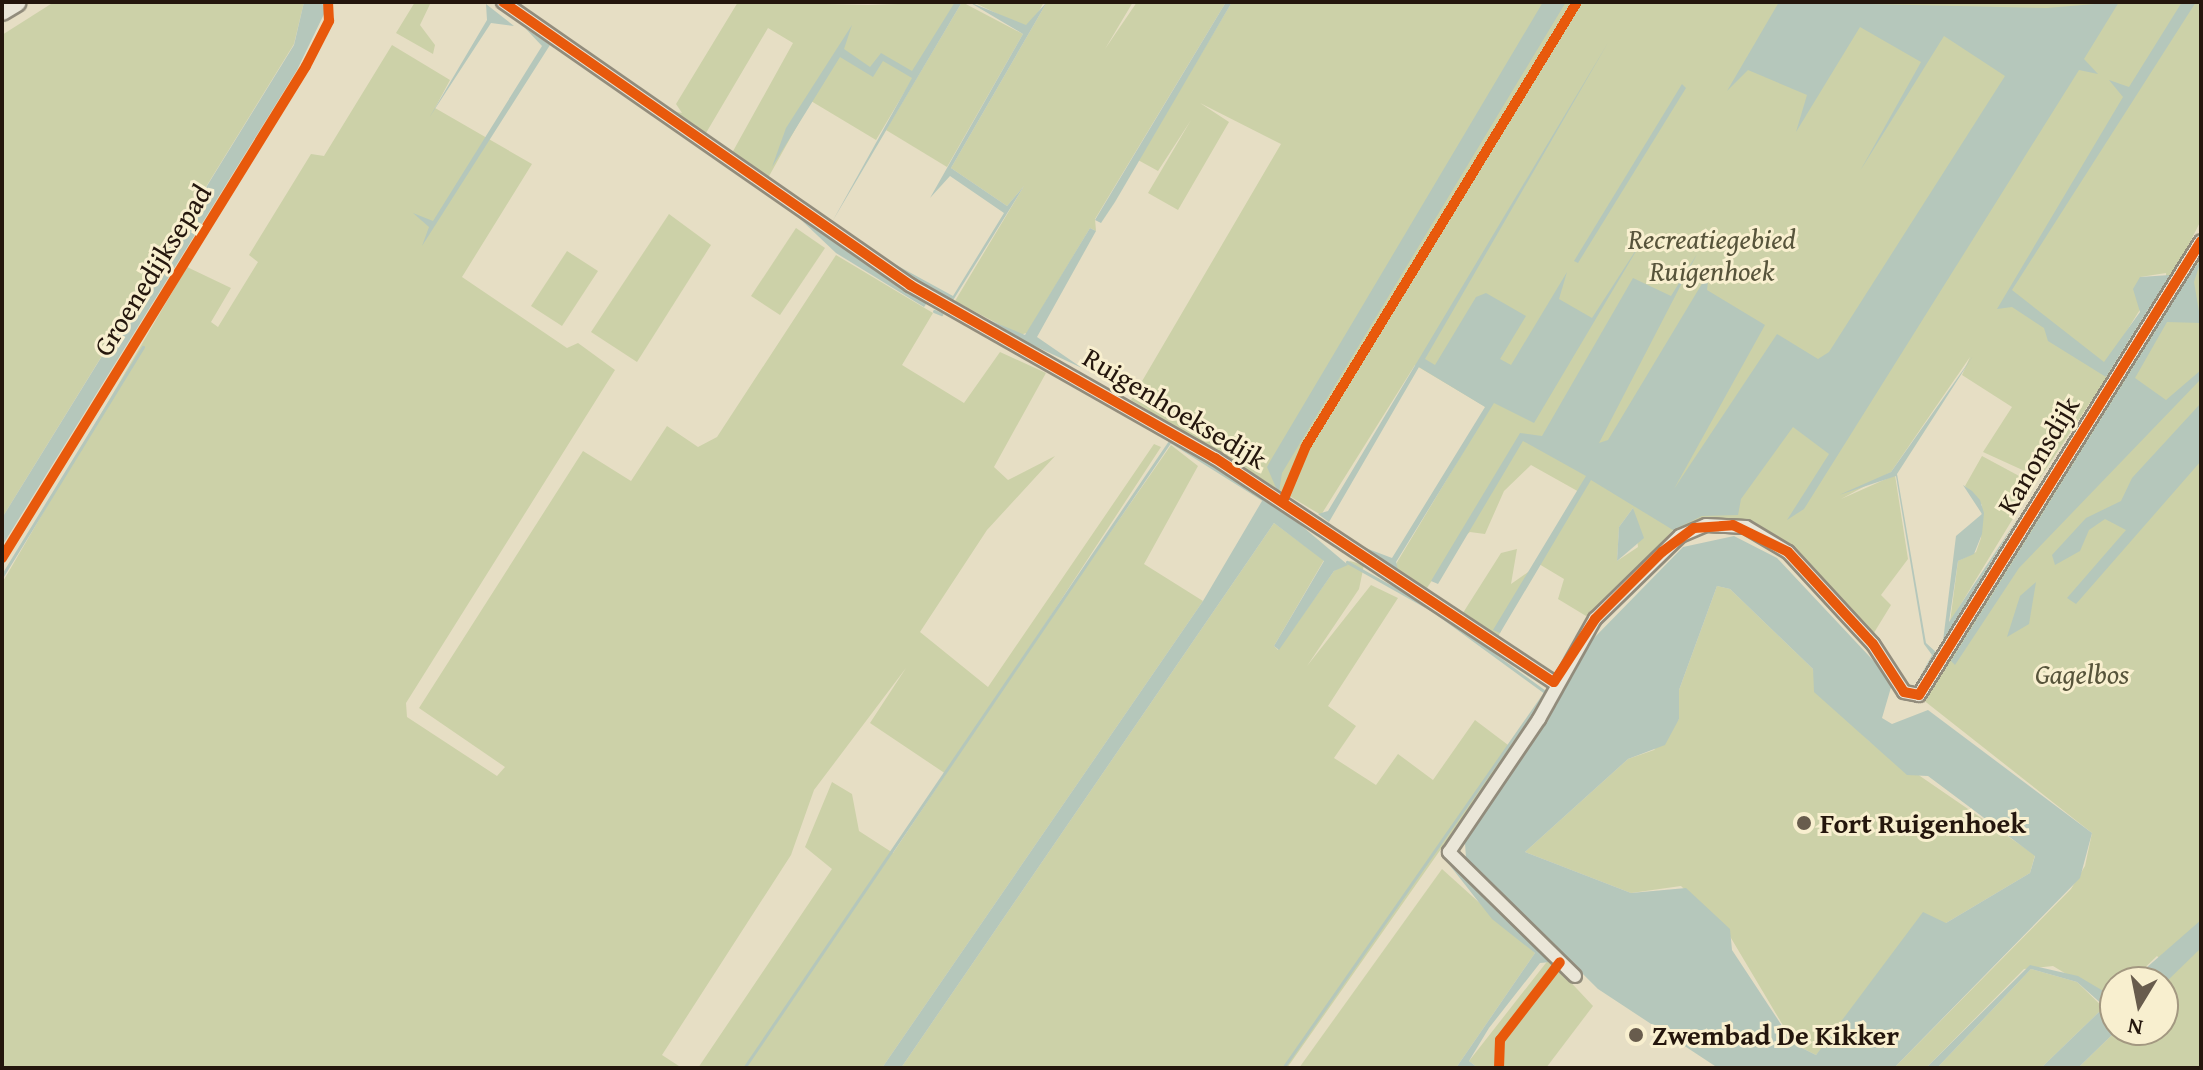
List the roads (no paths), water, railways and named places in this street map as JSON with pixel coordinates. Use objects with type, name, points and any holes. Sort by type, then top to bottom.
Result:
[{"type":"main road","points":[[2,11],[17,2]]},
{"type":"street","name":"Ruigenhoeksedijk","points":[[503,2],[910,285],[1276,496],[1323,535],[1554,682]]},
{"type":"street","name":"Kanonsdijk","points":[[1554,682],[1595,619],[1662,552],[1694,528],[1733,525],[1788,552],[1873,644],[1904,692],[1919,695],[2201,241]]},
{"type":"street","points":[[1554,682],[1539,719],[1449,852],[1575,976]]},
{"type":"waterway","points":[[934,311],[941,314]]},
{"type":"waterway","points":[[2,576],[143,347]]},
{"type":"waterway","points":[[744,1068],[1170,441],[1264,500]]},
{"type":"waterway","points":[[1283,1068],[1545,692],[1434,611],[1347,562]]},
{"type":"place","name":"Fort Ruigenhoek","points":[[1804,823]]},
{"type":"place","name":"Zwembad De Kikker","points":[[1636,1035]]},
{"type":"park label","name":"Recreatiegebied Ruigenhoek","points":[[1712,255]]},
{"type":"park label","name":"Gagelbos","points":[[2082,674]]}]
